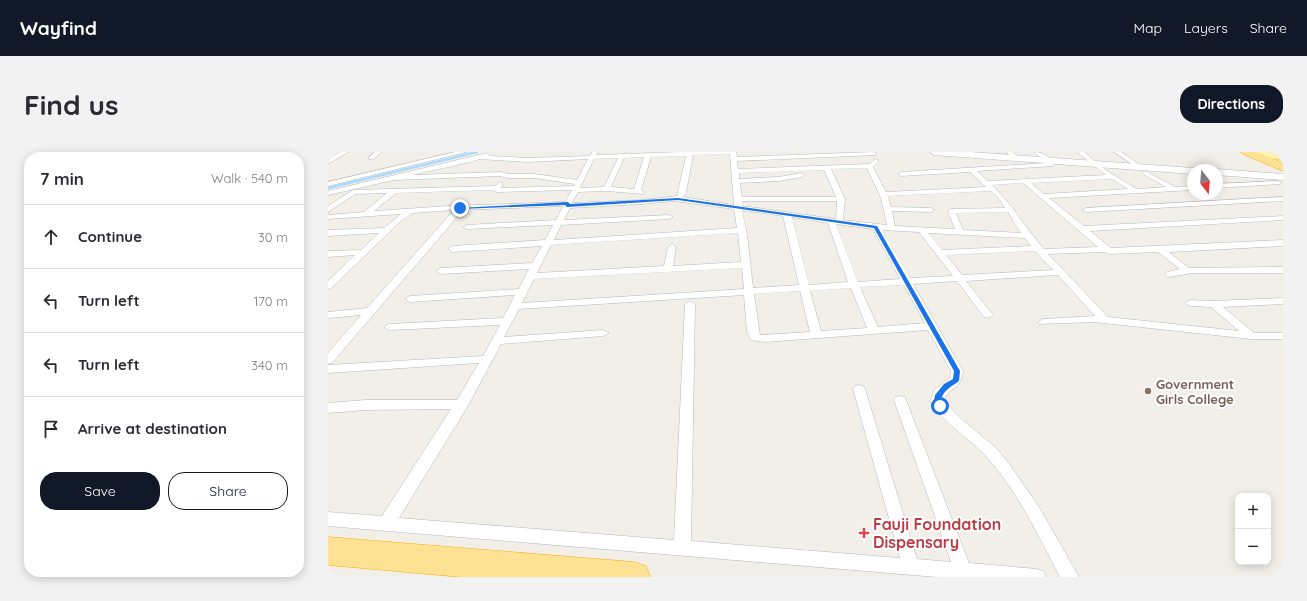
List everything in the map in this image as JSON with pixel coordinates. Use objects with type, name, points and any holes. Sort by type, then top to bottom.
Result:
[{"type":"highway","points":[[1248,152],[1283,167]]},
{"type":"highway","points":[[1269,153],[1283,161]]},
{"type":"highway","points":[[328,551],[634,577]]},
{"type":"main road","points":[[1248,152],[1283,154]]},
{"type":"main road","points":[[1269,153],[1283,157]]},
{"type":"street","points":[[328,162],[345,152]]},
{"type":"street","points":[[371,158],[379,152]]},
{"type":"street","points":[[328,184],[463,152]]},
{"type":"street","points":[[328,193],[498,152]]},
{"type":"street","points":[[497,188],[513,167],[531,152]]},
{"type":"street","points":[[561,158],[565,152]]},
{"type":"street","points":[[934,152],[1013,155],[1143,170],[1187,171]]},
{"type":"street","points":[[901,174],[1050,165],[1048,160],[1037,152]]},
{"type":"street","points":[[1080,152],[1094,164],[1190,224]]},
{"type":"street","points":[[1117,152],[1174,189]]},
{"type":"street","points":[[480,157],[523,160],[592,157],[621,159],[636,154],[874,153],[876,161],[871,166],[796,175],[778,179],[735,176]]},
{"type":"street","points":[[678,199],[682,193],[690,154]]},
{"type":"street","points":[[732,154],[752,332],[755,338],[760,339],[933,326]]},
{"type":"street","points":[[395,178],[501,174],[506,176],[534,176],[577,186],[639,192],[648,155]]},
{"type":"street","points":[[386,524],[462,404],[488,359],[592,157]]},
{"type":"street","points":[[607,189],[621,159]]},
{"type":"street","points":[[871,166],[884,194],[892,229]]},
{"type":"street","points":[[972,170],[1002,198],[1028,236],[1105,320]]},
{"type":"street","points":[[828,171],[841,199],[841,210],[835,222],[854,284],[874,331]]},
{"type":"street","points":[[1223,173],[1262,176],[1281,182]]},
{"type":"street","points":[[884,194],[989,186],[1024,181],[1113,176]]},
{"type":"street","points":[[1024,181],[1105,249]]},
{"type":"street","points":[[1223,186],[1281,182]]},
{"type":"street","points":[[328,193],[497,188],[496,190],[518,190],[577,186]]},
{"type":"street","points":[[1042,196],[1187,188]]},
{"type":"street","points":[[449,208],[469,189]]},
{"type":"street","points":[[504,206],[518,190]]},
{"type":"street","points":[[366,214],[394,191]]},
{"type":"street","points":[[328,210],[353,192]]},
{"type":"street","points":[[328,217],[449,208],[568,205],[678,199],[738,203],[841,199]]},
{"type":"street","points":[[1086,210],[1283,199]]},
{"type":"street","points":[[738,203],[787,215],[892,229],[1028,236]]},
{"type":"street","points":[[328,360],[460,208]]},
{"type":"street","points":[[888,209],[931,210]]},
{"type":"street","points":[[960,232],[952,212],[953,211],[1010,210]]},
{"type":"street","points":[[328,286],[398,219],[411,211]]},
{"type":"street","points":[[787,215],[816,335]]},
{"type":"street","points":[[467,227],[669,217]]},
{"type":"street","points":[[1083,229],[1283,218]]},
{"type":"street","points":[[876,227],[957,371],[958,376],[956,380],[940,392],[937,401],[946,412],[989,450],[1001,464],[1024,496],[1070,577]]},
{"type":"street","points":[[328,233],[386,230]]},
{"type":"street","points":[[452,249],[741,230]]},
{"type":"street","points":[[922,230],[988,315]]},
{"type":"street","points":[[940,253],[1105,249],[1116,251],[1161,250],[1283,243]]},
{"type":"street","points":[[668,269],[672,247]]},
{"type":"street","points":[[1161,250],[1186,270]]},
{"type":"street","points":[[328,254],[364,252]]},
{"type":"street","points":[[441,271],[668,269],[745,265]]},
{"type":"street","points":[[1170,274],[1186,270],[1283,270]]},
{"type":"street","points":[[516,306],[748,290],[1060,272]]},
{"type":"street","points":[[410,299],[523,292]]},
{"type":"street","points":[[1190,303],[1214,304],[1283,302]]},
{"type":"street","points":[[682,548],[690,304]]},
{"type":"street","points":[[1214,304],[1251,336]]},
{"type":"street","points":[[328,315],[371,311]]},
{"type":"street","points":[[1043,322],[1073,319],[1105,320],[1251,336],[1283,336]]},
{"type":"street","points":[[390,327],[508,321]]},
{"type":"street","points":[[498,341],[603,333]]},
{"type":"street","points":[[328,369],[488,359]]},
{"type":"street","points":[[859,388],[912,567]]},
{"type":"street","points":[[900,400],[963,571]]},
{"type":"street","points":[[328,408],[366,405],[462,404]]},
{"type":"street","points":[[328,519],[1037,577]]},
{"type":"waterway","points":[[328,188],[477,152]]},
{"type":"place","name":"Government Girls College","points":[[1148,391]]},
{"type":"place","name":"Fauji Foundation Dispensary","points":[[864,533]]},
{"type":"route","points":[[460,208],[568,204],[567,206],[678,199],[876,227],[957,371],[958,376],[956,380],[938,395],[937,401],[940,406]]}]
